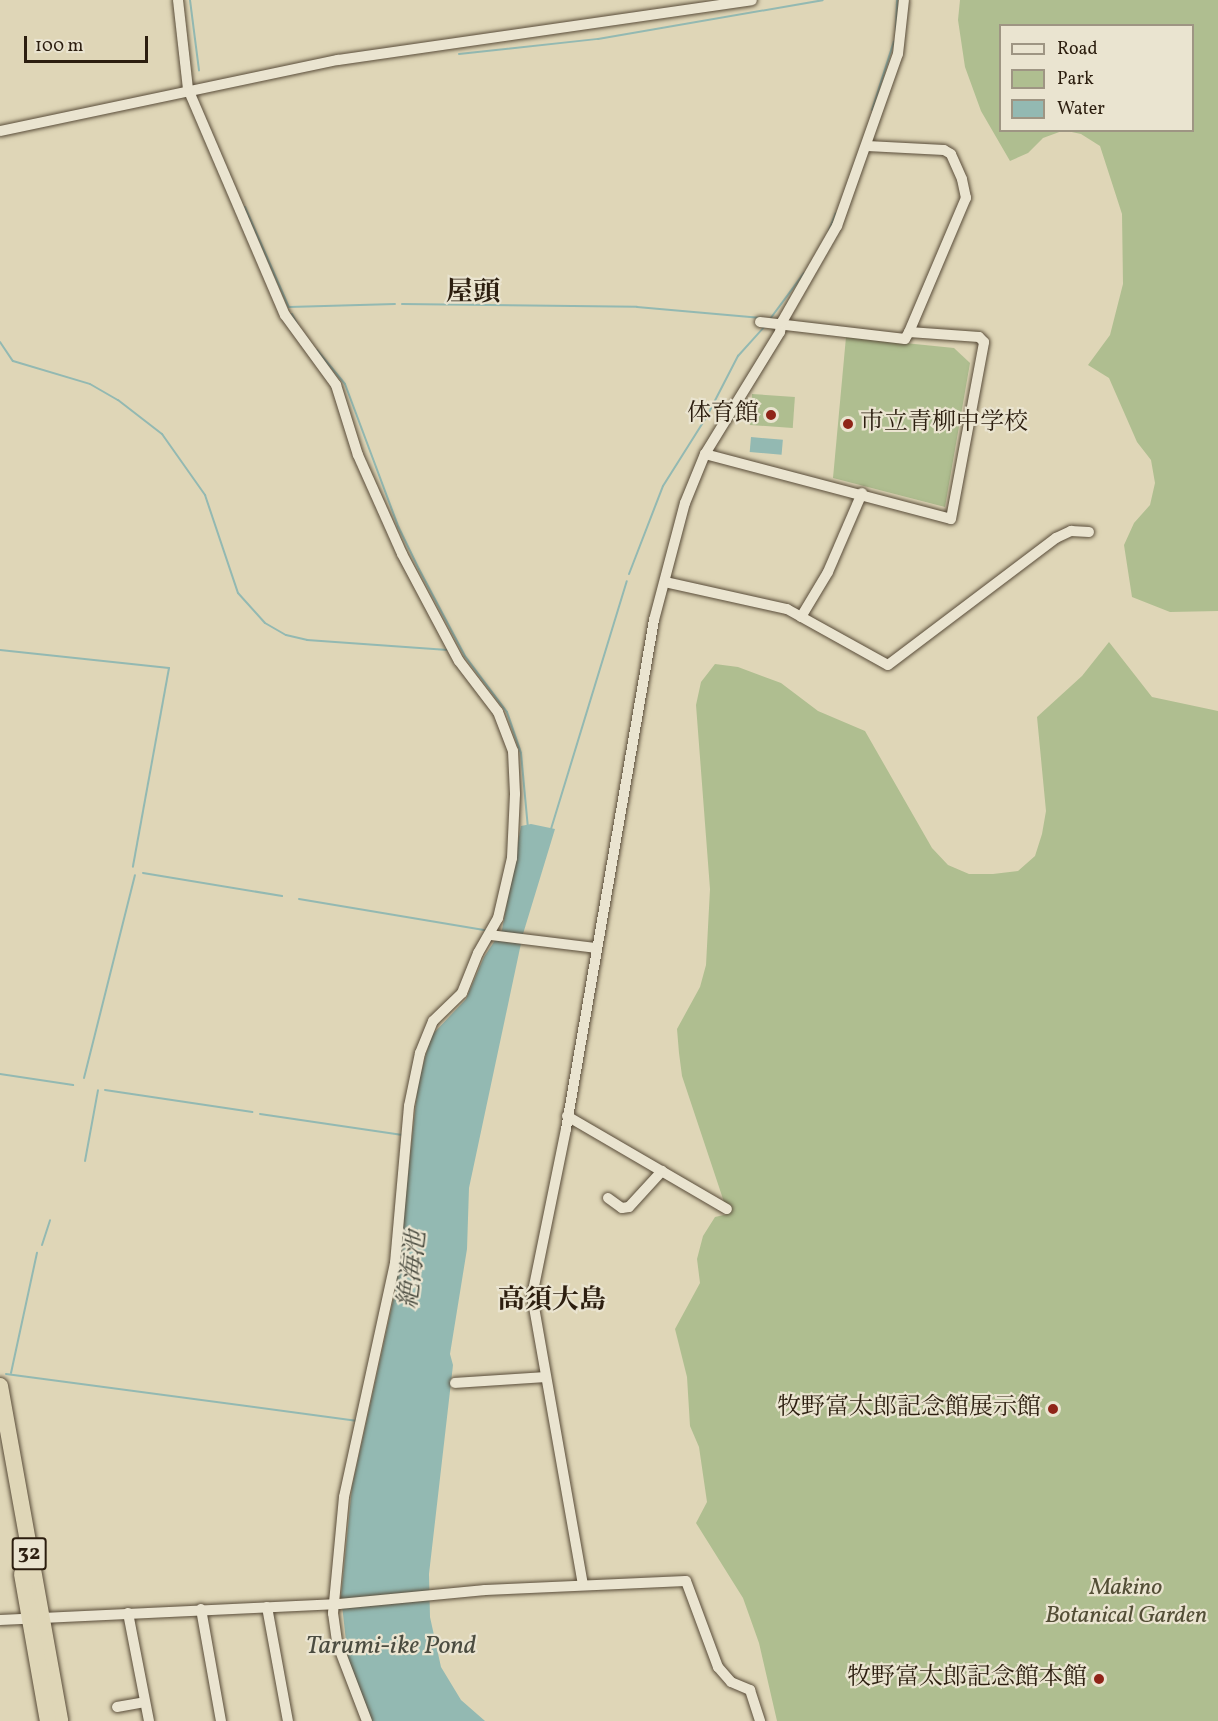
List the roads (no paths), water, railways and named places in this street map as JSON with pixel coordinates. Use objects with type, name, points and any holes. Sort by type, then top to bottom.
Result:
[{"type":"highway","name":"32","points":[[0,1386],[35,1617],[48,1721]]},
{"type":"highway","name":"32","points":[[0,1448],[35,1617],[60,1721]]},
{"type":"street","points":[[178,0],[188,89],[285,315],[341,395],[358,455],[402,554],[459,661],[498,712],[513,751],[515,794],[512,858],[498,918],[492,936],[462,993],[434,1021],[420,1053],[409,1106],[395,1263],[348,1475],[336,1604],[337,1642],[367,1721]]},
{"type":"street","points":[[0,131],[188,89],[338,60],[752,0]]},
{"type":"street","points":[[771,322],[837,226],[898,54],[904,0]]},
{"type":"street","points":[[771,322],[787,328],[905,339],[909,332],[966,198],[962,179],[951,154],[944,150],[867,146]]},
{"type":"street","points":[[583,1585],[532,1296],[567,1116],[654,620],[685,503],[705,454],[780,332],[771,322]]},
{"type":"street","points":[[705,454],[862,493],[951,519],[984,342],[979,337],[909,332]]},
{"type":"street","points":[[801,617],[828,572],[862,493]]},
{"type":"street","points":[[665,582],[787,609],[888,664],[1056,538],[1071,531],[1089,532]]},
{"type":"street","points":[[492,936],[596,948]]},
{"type":"street","points":[[567,1116],[727,1209]]},
{"type":"street","points":[[608,1198],[622,1208],[629,1207],[662,1171]]},
{"type":"street","points":[[455,1383],[545,1377]]},
{"type":"street","points":[[0,1620],[336,1604],[433,1594],[686,1581],[718,1667],[731,1682],[750,1690],[760,1721]]},
{"type":"street","points":[[267,1607],[288,1721]]},
{"type":"street","points":[[201,1609],[220,1721]]},
{"type":"street","points":[[128,1613],[149,1721]]},
{"type":"street","points":[[117,1707],[145,1702]]},
{"type":"water","points":[[751,437],[783,440],[782,455],[750,452]]},
{"type":"water","name":"Tarumi-ike Pond","points":[[531,824],[555,829],[523,934],[469,1188],[467,1249],[450,1354],[453,1365],[429,1574],[430,1617],[441,1667],[461,1700],[485,1721],[372,1721],[348,1659],[341,1596],[352,1487],[395,1292],[418,1084],[431,1036],[466,999],[484,957],[502,930],[521,826]]},
{"type":"waterway","points":[[190,0],[199,70]]},
{"type":"waterway","points":[[459,54],[598,39],[823,0]]},
{"type":"waterway","points":[[896,30],[897,0]]},
{"type":"waterway","points":[[872,110],[894,41]]},
{"type":"waterway","points":[[245,207],[289,307],[395,304]]},
{"type":"waterway","points":[[829,230],[836,213]]},
{"type":"waterway","points":[[770,319],[804,273]]},
{"type":"waterway","points":[[402,304],[637,307],[762,318]]},
{"type":"waterway","points":[[292,314],[297,324]]},
{"type":"waterway","points":[[629,574],[663,486],[707,416],[738,356],[765,326]]},
{"type":"waterway","points":[[0,342],[13,361],[90,384],[118,400],[162,434],[205,495],[238,593],[265,623],[286,635],[307,640],[448,650]]},
{"type":"waterway","points":[[317,350],[345,384],[398,526],[419,569],[465,656],[507,712],[521,753],[528,828]]},
{"type":"waterway","points":[[551,829],[627,581]]},
{"type":"waterway","points":[[0,650],[169,668],[133,867]]},
{"type":"waterway","points":[[143,873],[282,896]]},
{"type":"waterway","points":[[84,1078],[135,875]]},
{"type":"waterway","points":[[299,899],[485,930]]},
{"type":"waterway","points":[[0,1074],[73,1085]]},
{"type":"waterway","points":[[85,1161],[98,1090]]},
{"type":"waterway","points":[[105,1090],[252,1112]]},
{"type":"waterway","points":[[260,1114],[402,1135]]},
{"type":"waterway","points":[[42,1245],[50,1220]]},
{"type":"waterway","points":[[11,1373],[37,1253]]},
{"type":"waterway","points":[[6,1374],[356,1421]]},
{"type":"place","name":"体育館","points":[[771,415]]},
{"type":"place","name":"市立青柳中学校","points":[[848,424]]},
{"type":"place","name":"牧野富太郎記念館展示館","points":[[1053,1409]]},
{"type":"place","name":"牧野富太郎記念館本館","points":[[1099,1679]]},
{"type":"district","name":"屋頭","points":[[473,294]]},
{"type":"district","name":"高須大島","points":[[552,1302]]},
{"type":"water label","name":"絶海池","points":[[414,1270]]},
{"type":"park label","name":"Makino Botanical Garden","points":[[1126,1603]]}]
